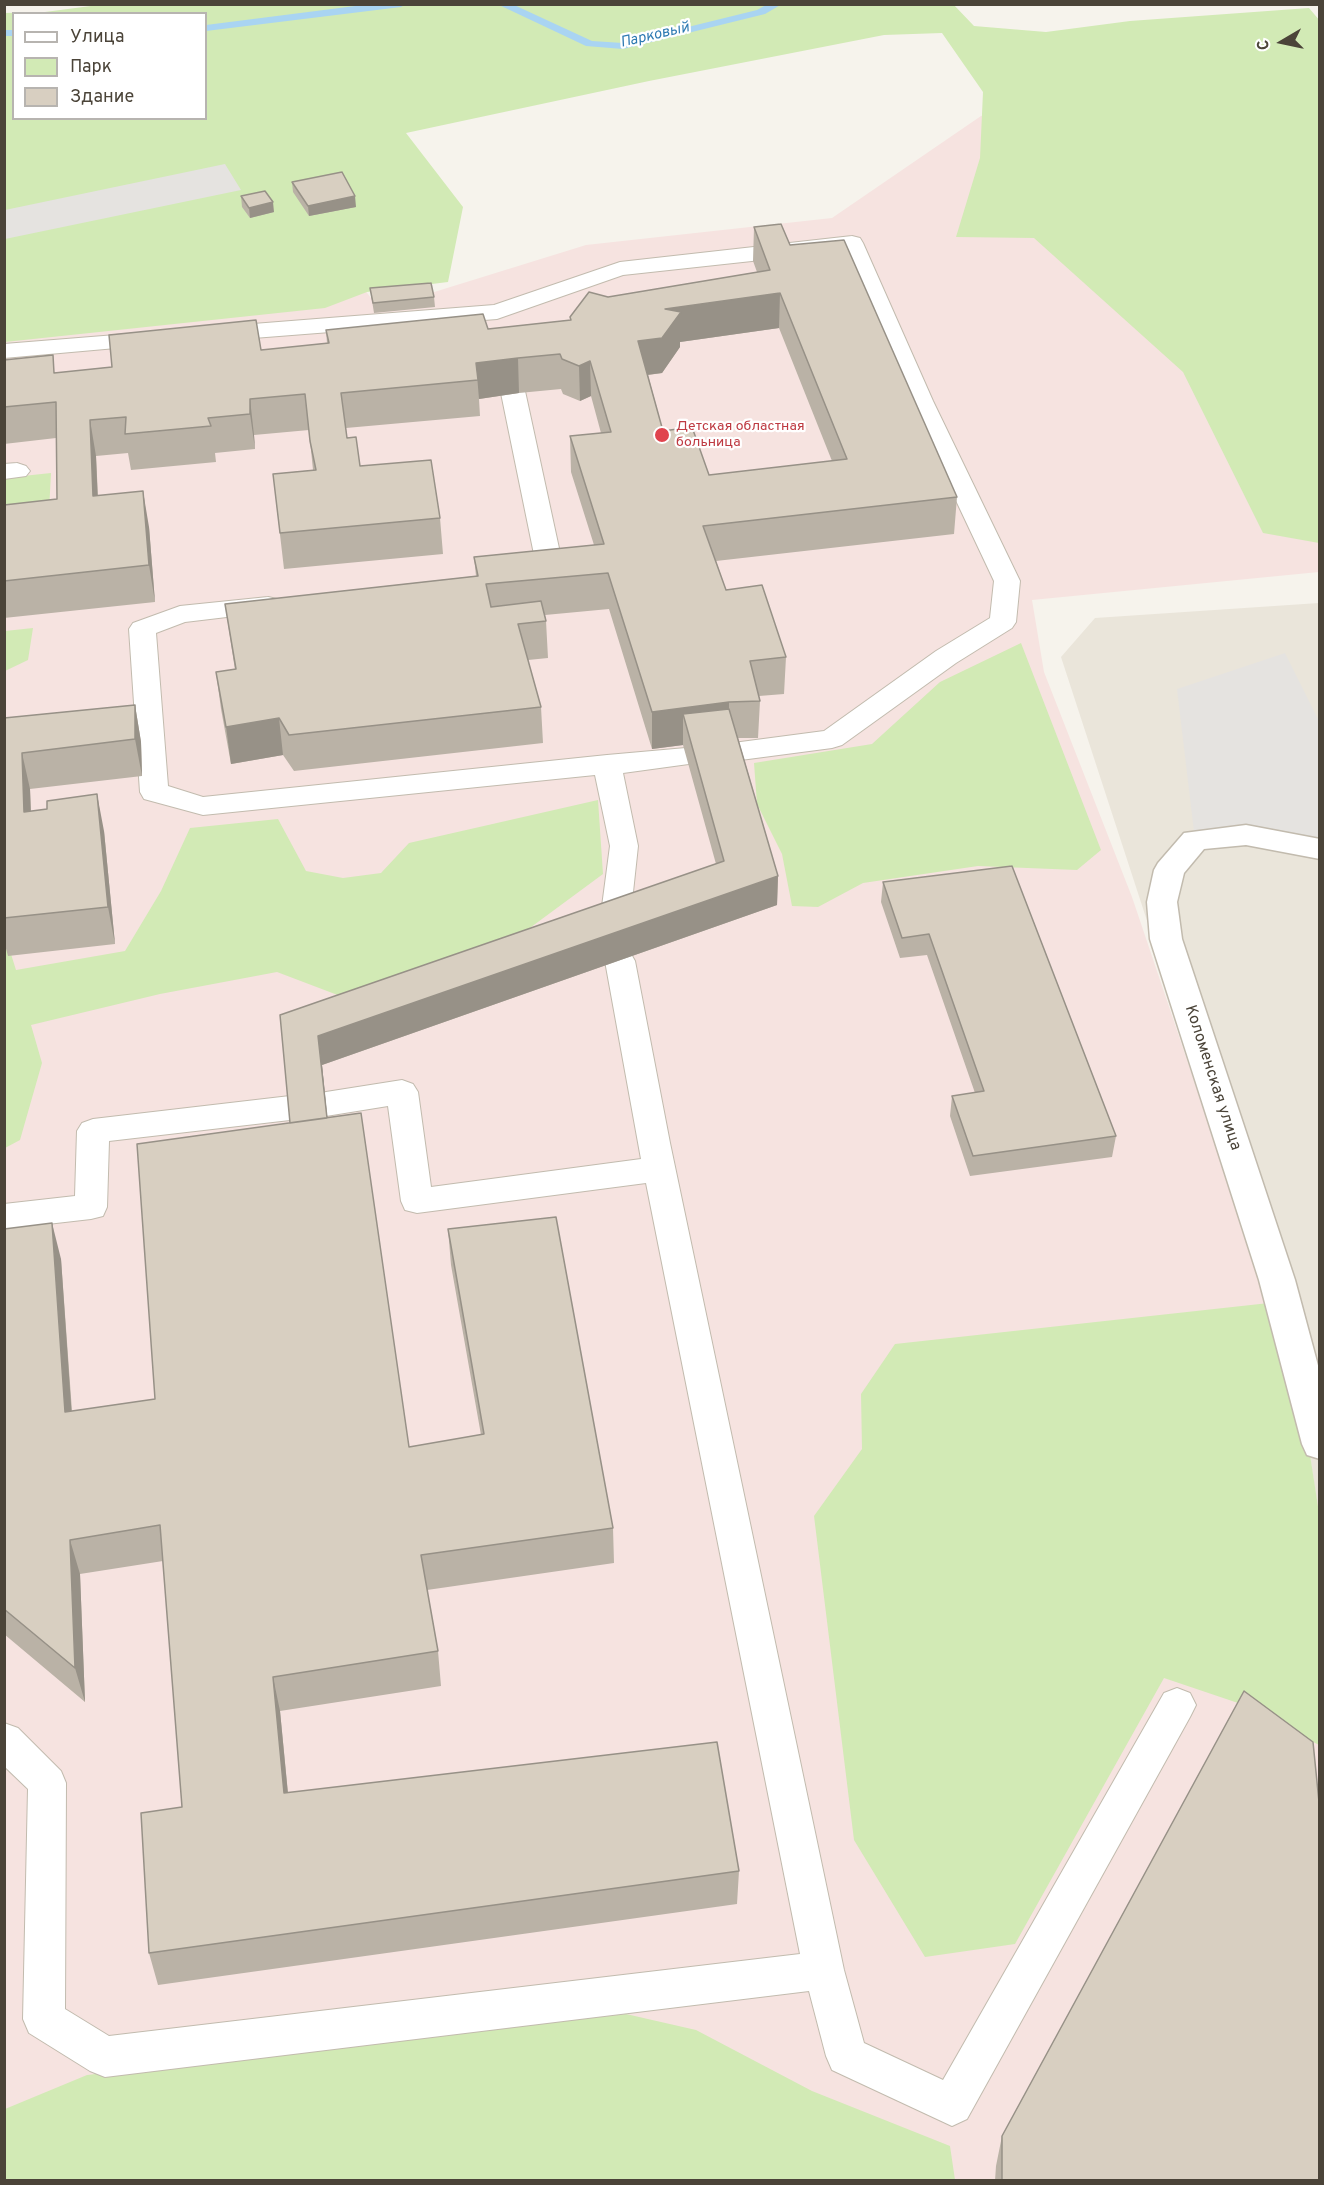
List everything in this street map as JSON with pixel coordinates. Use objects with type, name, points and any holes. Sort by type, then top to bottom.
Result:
[{"type":"street","name":"Коломенская улица","points":[[1320,849],[1246,835],[1195,840],[1169,870],[1162,903],[1166,939],[1277,1280],[1320,1444]]},
{"type":"lane","points":[[4,351],[496,312],[620,269],[852,243],[921,401],[1007,581],[1003,622],[946,657],[832,739],[733,752]]},
{"type":"lane","points":[[496,312],[552,576],[506,580]]},
{"type":"lane","points":[[296,602],[180,614],[142,629],[154,792],[203,806],[686,757]]},
{"type":"lane","points":[[607,764],[624,846],[617,945],[660,1169],[824,1970],[847,2056],[952,2105],[1177,1705]]},
{"type":"lane","points":[[326,1104],[402,1092],[417,1201],[660,1169]]},
{"type":"lane","points":[[4,1217],[91,1207],[93,1131],[290,1108]]},
{"type":"lane","points":[[4,1740],[47,1783],[44,2019],[105,2056],[824,1970]]},
{"type":"shaded area","points":[[1268,92],[1319,168],[1319,572],[1032,600],[1044,672],[1132,897],[1269,1303],[1320,1513],[1319,2180],[5,2180],[4,252],[309,217],[371,298],[431,293],[586,245],[832,218],[981,116]]},
{"type":"shaded area","points":[[225,164],[241,190],[5,239],[5,210]]},
{"type":"shaded area","points":[[1319,603],[1319,1516],[1300,1390],[1061,657],[1095,618]]},
{"type":"shaded area","points":[[1285,653],[1319,721],[1320,846],[1195,840],[1177,689]]},
{"type":"green space","points":[[106,4],[953,4],[974,26],[1046,32],[1130,21],[1309,8],[1320,21],[1319,543],[1263,533],[1183,372],[1034,238],[956,237],[980,158],[983,92],[942,33],[884,35],[649,81],[406,133],[463,207],[448,282],[367,292],[325,308],[5,342],[4,13],[12,13],[12,120],[207,120],[207,12],[45,12]]},
{"type":"green space","points":[[51,473],[48,530],[5,536],[4,478]]},
{"type":"green space","points":[[33,628],[28,660],[5,671],[5,631]]},
{"type":"green space","points":[[1021,643],[1101,850],[1077,870],[978,866],[863,883],[818,907],[792,906],[782,854],[757,804],[754,763],[872,744],[940,682]]},
{"type":"green space","points":[[598,800],[603,874],[523,933],[356,1002],[277,972],[160,994],[31,1025],[42,1063],[20,1140],[5,1148],[5,935],[16,970],[125,951],[161,891],[190,828],[278,819],[306,871],[343,878],[381,873],[409,843]]},
{"type":"green space","points":[[1269,1303],[1300,1390],[1319,1513],[1319,1745],[1238,1703],[1164,1678],[1015,1944],[925,1957],[854,1840],[814,1516],[862,1449],[861,1394],[895,1344]]},
{"type":"green space","points":[[626,2014],[696,2030],[812,2091],[950,2146],[955,2180],[5,2180],[5,2109],[87,2075]]},
{"type":"building","points":[[342,172],[355,196],[308,206],[292,182]]},
{"type":"building","points":[[265,191],[273,202],[249,208],[241,196]]},
{"type":"building","points":[[781,224],[790,245],[844,240],[957,497],[703,526],[726,590],[762,585],[786,657],[750,661],[760,701],[729,702],[652,712],[608,573],[486,584],[491,607],[541,601],[546,621],[518,624],[541,707],[289,735],[279,718],[226,727],[216,672],[236,669],[225,604],[478,576],[474,557],[604,544],[570,436],[611,432],[590,361],[579,366],[562,359],[560,354],[476,363],[478,380],[341,393],[347,438],[356,437],[360,466],[431,460],[440,518],[280,533],[273,474],[316,470],[305,394],[250,399],[250,414],[208,418],[211,426],[125,434],[126,417],[90,420],[93,496],[143,491],[149,565],[4,581],[4,505],[57,499],[56,402],[4,407],[4,360],[53,355],[54,373],[112,367],[109,335],[256,320],[261,350],[329,343],[326,330],[483,314],[488,329],[571,320],[570,317],[589,292],[608,297],[770,270],[754,227]],"holes":[[[780,293],[847,459],[709,475],[692,427],[663,431],[638,341],[662,338],[681,312],[665,309]]]},
{"type":"building","points":[[431,283],[434,297],[373,303],[370,288]]},
{"type":"building","points":[[135,705],[135,739],[22,753],[24,812],[47,809],[47,801],[97,794],[108,907],[4,918],[4,718]]},
{"type":"building","points":[[729,709],[778,876],[318,1036],[327,1118],[290,1123],[280,1015],[724,861],[683,714]]},
{"type":"building","points":[[1012,866],[1116,1136],[973,1156],[952,1096],[984,1091],[929,934],[902,938],[883,882]]},
{"type":"building","points":[[361,1113],[409,1447],[484,1434],[448,1229],[556,1217],[613,1528],[421,1555],[438,1651],[273,1677],[284,1793],[717,1742],[739,1871],[149,1953],[141,1813],[182,1807],[160,1525],[70,1540],[75,1668],[4,1609],[4,1229],[52,1223],[65,1412],[155,1399],[137,1144]]},
{"type":"building","points":[[1244,1691],[1313,1742],[1320,1812],[1320,2181],[1002,2181],[1002,2136]]},
{"type":"waterway","name":"Парковый","points":[[207,28],[401,4]]},
{"type":"waterway","name":"Парковый","points":[[502,4],[590,44],[623,46],[761,12],[777,4]]},
{"type":"waterway","name":"Парковый","points":[[4,33],[12,33]]},
{"type":"place","name":"Детская областная больница","points":[[662,435]]}]
